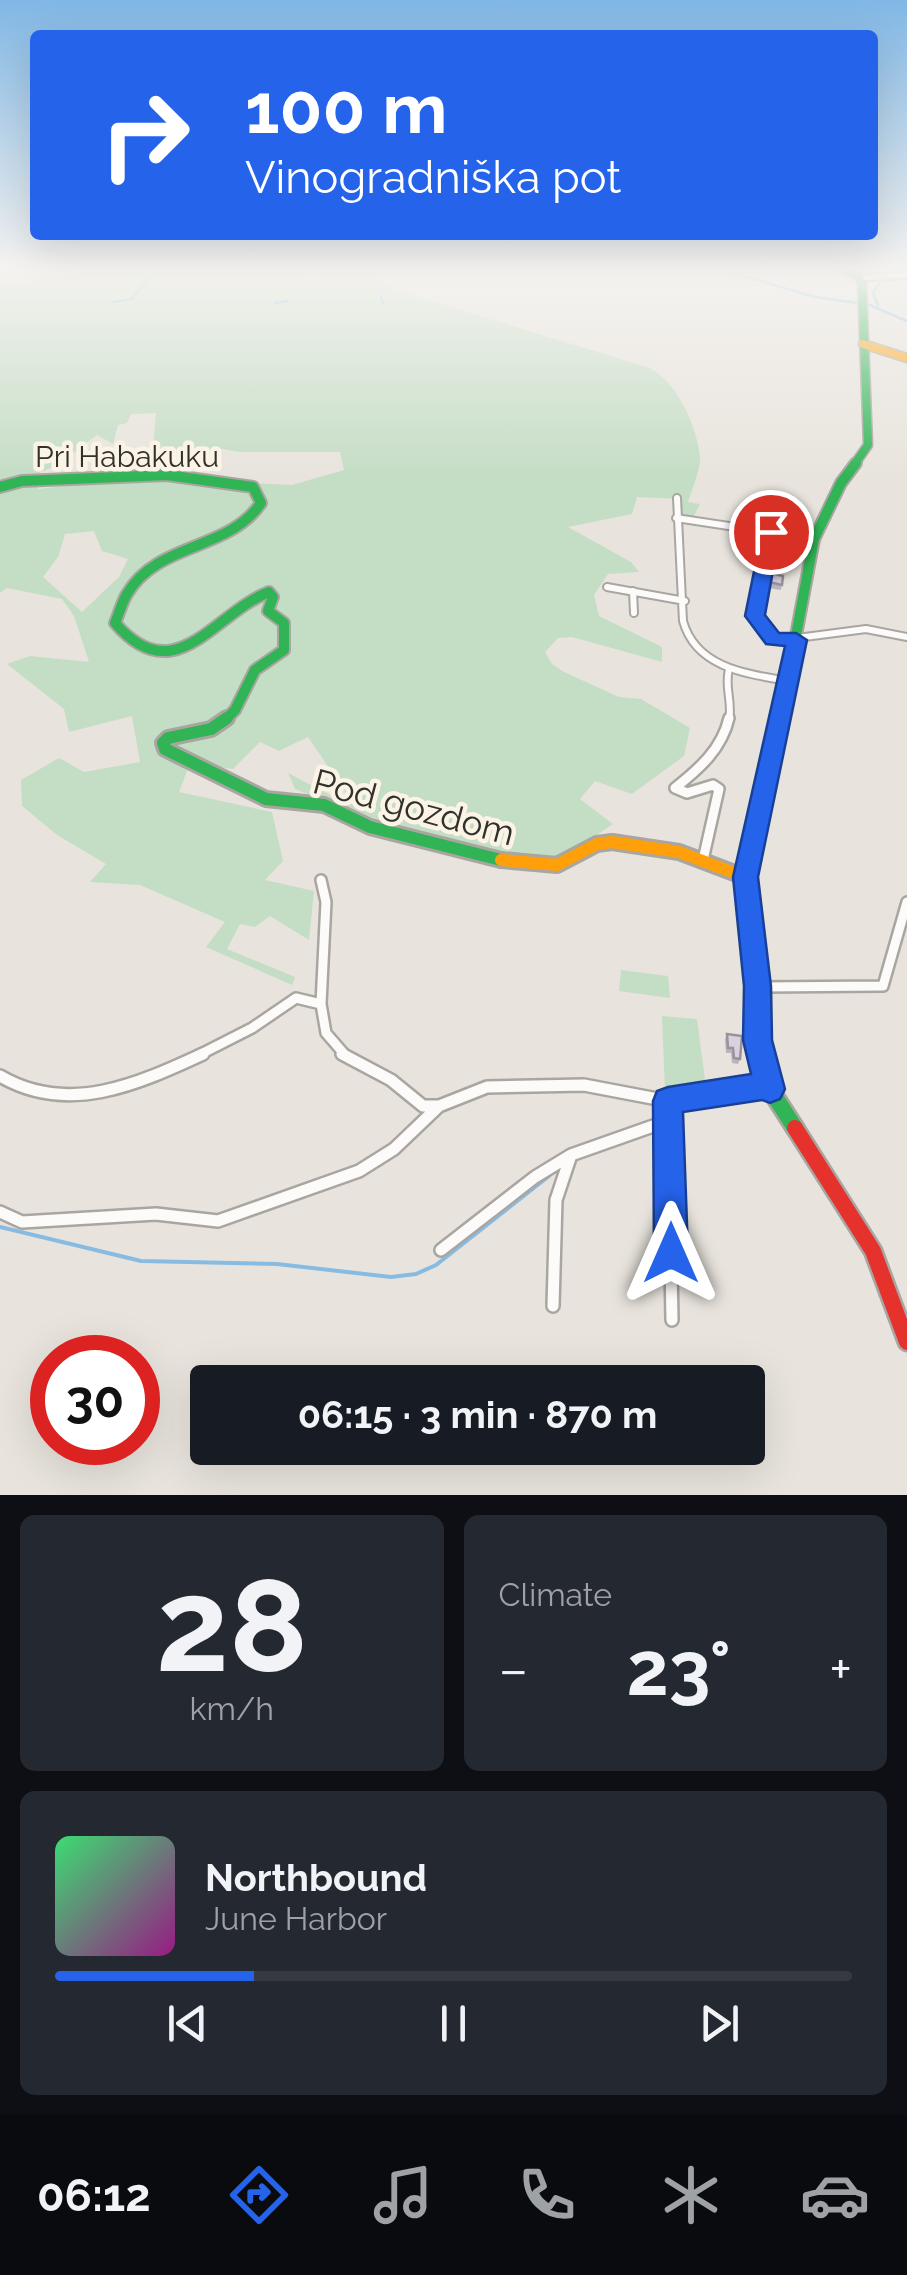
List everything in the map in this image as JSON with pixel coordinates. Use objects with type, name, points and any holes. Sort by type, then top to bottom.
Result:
[{"type":"street","points":[[863,339],[868,446],[864,458],[841,483],[814,539],[789,681],[746,877],[758,986],[758,1040],[766,1088],[873,1251],[907,1342]]},
{"type":"street","points":[[863,344],[907,358]]},
{"type":"street","name":"Pri Habakuku","points":[[0,488],[22,481],[161,474],[228,478],[253,487],[261,503],[254,517],[224,537],[190,544],[127,588],[116,624],[125,639],[150,653],[174,650],[194,641],[260,594],[270,592],[273,597],[268,611],[284,623],[288,643],[282,655],[255,670],[232,718],[218,728],[168,738],[164,743],[166,749],[185,759]]},
{"type":"street","points":[[677,498],[676,548],[685,601],[684,626],[694,645],[713,662],[729,669],[789,681]]},
{"type":"street","points":[[676,518],[814,539]]},
{"type":"street","points":[[771,532],[755,616],[773,639],[866,629],[907,637]]},
{"type":"street","points":[[606,587],[685,601]]},
{"type":"street","points":[[633,592],[634,613]]},
{"type":"street","points":[[703,860],[719,789],[713,785],[687,793],[675,788],[703,766],[729,726],[729,669]]},
{"type":"street","name":"Pod gozdom","points":[[185,759],[266,799],[324,805],[370,826],[517,864],[557,865],[597,844],[612,842],[680,852],[746,877]]},
{"type":"street","points":[[322,880],[328,894],[329,914],[324,932],[328,971],[321,1004],[326,1033],[334,1047],[348,1058],[391,1080],[423,1106],[439,1106],[487,1088],[553,1084],[584,1085],[668,1101],[766,1088]]},
{"type":"street","points":[[758,986],[883,986],[903,935],[907,902]]},
{"type":"street","points":[[0,1076],[12,1084],[70,1098],[92,1094],[194,1059],[254,1027],[296,998],[321,1004]]},
{"type":"street","points":[[668,1101],[672,1320]]},
{"type":"street","points":[[0,1212],[22,1222],[156,1214],[218,1221],[359,1171],[394,1148],[439,1106]]},
{"type":"street","points":[[440,1250],[534,1177],[572,1155],[670,1120]]},
{"type":"street","points":[[552,1306],[556,1200],[572,1155]]},
{"type":"green space","points":[[0,339],[555,339],[650,368],[660,375],[677,394],[698,444],[699,467],[688,502],[700,504],[694,516],[680,515],[679,499],[637,497],[632,514],[568,527],[631,562],[639,572],[608,574],[594,595],[599,616],[662,647],[662,662],[572,637],[558,638],[545,652],[552,664],[619,697],[641,699],[690,728],[684,756],[632,794],[595,781],[580,799],[613,824],[581,846],[561,856],[506,856],[429,837],[295,789],[288,773],[338,799],[347,794],[308,737],[279,751],[260,742],[233,769],[190,763],[179,792],[272,812],[283,861],[265,880],[314,891],[309,940],[270,916],[255,927],[240,924],[227,949],[295,977],[292,985],[206,947],[225,922],[140,885],[90,882],[106,864],[57,835],[22,806],[21,780],[59,758],[84,772],[140,762],[132,716],[69,732],[64,709],[7,664],[30,656],[89,662],[74,616],[62,599],[7,588],[0,593]],"holes":[[[156,413],[153,452],[212,453],[216,448],[240,452],[340,452],[344,470],[292,485],[139,478],[38,489],[35,475],[59,464],[97,435],[113,444],[118,425],[127,423],[131,414]],[[94,531],[102,551],[128,559],[119,577],[82,612],[43,577],[58,557],[65,534]]]},
{"type":"green space","points":[[621,970],[668,976],[670,998],[619,991]]},
{"type":"green space","points":[[662,1016],[697,1019],[706,1087],[665,1091]]},
{"type":"building","points":[[770,573],[783,576],[782,585],[769,582]]},
{"type":"building","points":[[727,1034],[742,1036],[740,1059],[734,1058],[733,1048],[728,1048]]},
{"type":"waterway","points":[[0,1227],[141,1261],[277,1264],[391,1277],[416,1274],[436,1265],[549,1176]]},
{"type":"traffic: fast","points":[[795,1128],[770,1089],[758,1040],[758,987],[745,877],[789,681],[814,539],[841,483],[868,445],[864,339]]},
{"type":"traffic: fast","points":[[0,487],[22,481],[138,475],[196,477],[253,487],[261,503],[250,520],[144,572],[127,593],[115,623],[143,648],[174,650],[206,636],[269,592],[273,597],[268,611],[284,623],[284,650],[255,670],[235,710],[211,729],[168,738],[163,743],[165,749],[266,799],[324,805],[370,827],[501,860]]},
{"type":"traffic: slow","points":[[863,344],[907,358]]},
{"type":"traffic: slow","points":[[501,860],[557,865],[597,844],[612,842],[679,852],[745,877]]},
{"type":"traffic: jam","points":[[795,1128],[873,1251],[907,1342]]},
{"type":"route","points":[[671,1253],[668,1101],[762,1086],[770,1089],[758,1040],[758,986],[746,877],[796,640],[773,639],[755,616],[771,532]]}]
